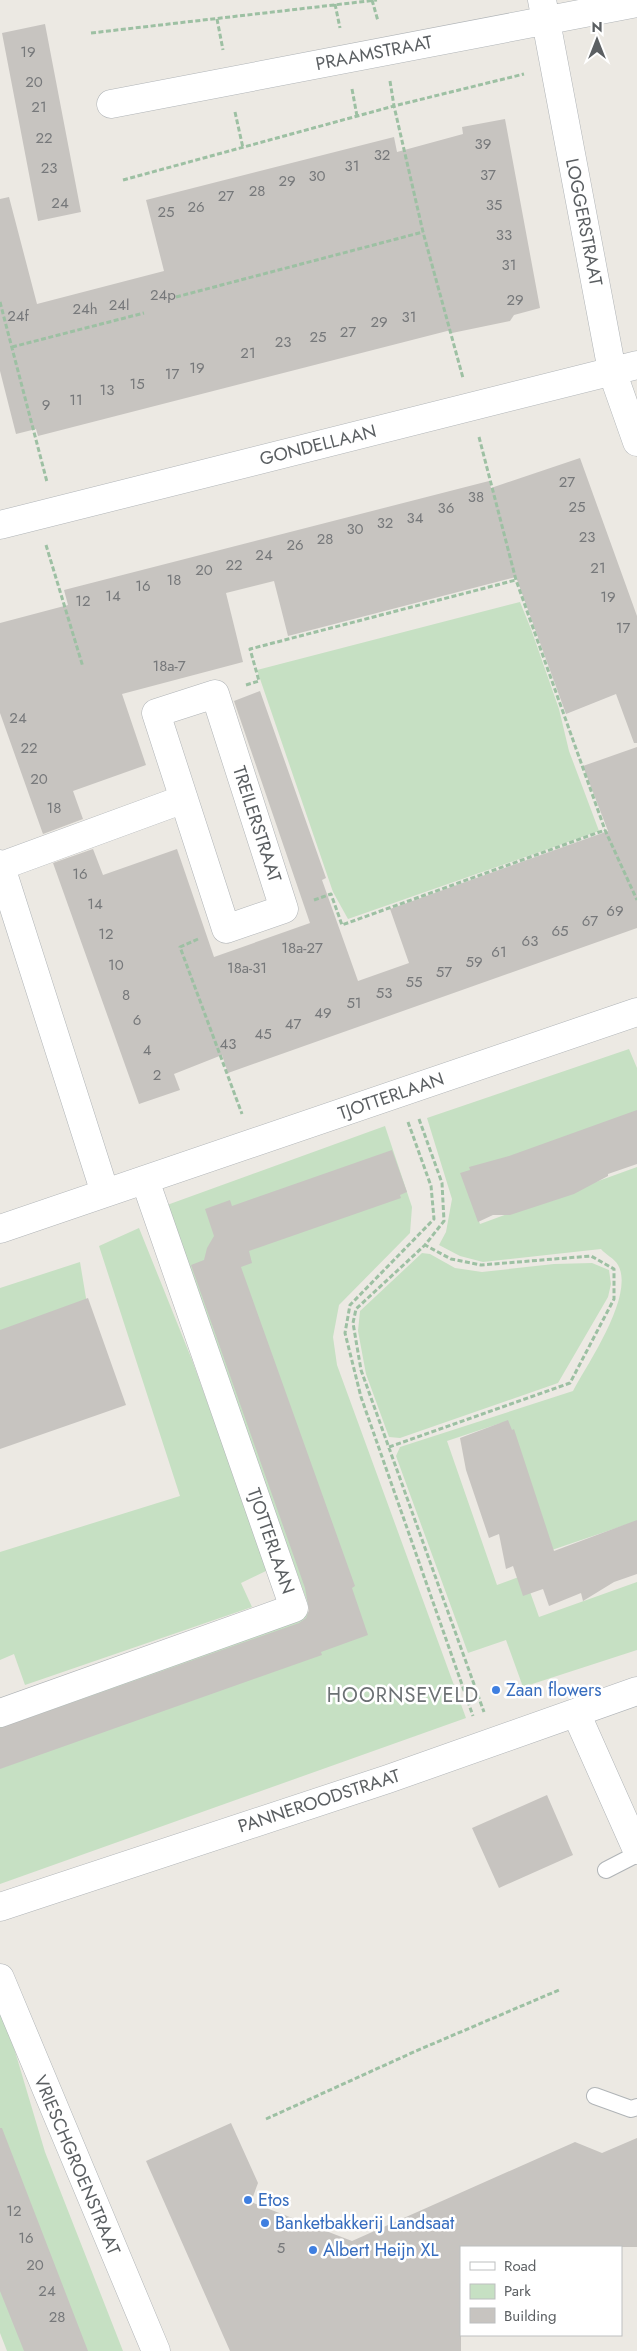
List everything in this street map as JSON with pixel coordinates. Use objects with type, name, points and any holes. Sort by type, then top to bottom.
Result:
[{"type":"street","name":"PRAAMSTRAAT","points":[[111,104],[386,50],[544,10],[637,3]]},
{"type":"street","name":"LOGGERSTRAAT","points":[[544,10],[554,66],[625,368],[637,442]]},
{"type":"street","name":"GONDELLAAN","points":[[0,525],[625,368]]},
{"type":"street","points":[[215,694],[156,713],[226,929],[284,910]]},
{"type":"street","name":"TREILERSTRAAT","points":[[215,694],[284,910]]},
{"type":"street","points":[[105,1193],[0,865],[184,799]]},
{"type":"street","name":"TJOTTERLAAN","points":[[0,1229],[637,1012]]},
{"type":"street","name":"TJOTTERLAAN","points":[[0,1713],[294,1608],[145,1180]]},
{"type":"street","name":"PANNEROODSTRAAT","points":[[0,1907],[388,1779],[637,1691]]},
{"type":"street","points":[[576,1714],[637,1850]]},
{"type":"street","name":"VRIESCHGROENSTRAAT","points":[[0,1978],[156,2351]]},
{"type":"lane","points":[[606,1870],[637,1854]]},
{"type":"lane","points":[[596,2096],[631,2109],[637,2107]]},
{"type":"path","points":[[91,33],[377,0]]},
{"type":"path","points":[[386,50],[394,106],[423,232],[516,580],[605,830],[637,900]]},
{"type":"path","points":[[123,180],[394,106],[554,66]]},
{"type":"path","points":[[176,297],[423,232]]},
{"type":"path","points":[[0,302],[12,347],[46,514],[83,667]]},
{"type":"path","points":[[12,347],[144,313]]},
{"type":"path","points":[[215,694],[259,681],[250,649],[516,580]]},
{"type":"path","points":[[284,910],[331,894],[342,925],[605,830]]},
{"type":"path","points":[[226,929],[180,946],[253,1143]]},
{"type":"path","points":[[403,1092],[442,1184],[444,1220],[425,1245],[356,1309],[353,1323],[361,1370],[489,1743]]},
{"type":"path","points":[[403,1092],[432,1186],[434,1219],[350,1305],[345,1333],[362,1397],[489,1743]]},
{"type":"path","points":[[389,1447],[570,1383],[614,1299],[614,1269],[591,1256],[480,1265],[451,1259],[425,1245]]},
{"type":"path","points":[[266,2119],[416,2051],[559,1990]]},
{"type":"green space","points":[[520,602],[559,709],[569,751],[599,831],[348,919],[333,892],[257,670]]},
{"type":"green space","points":[[629,1049],[637,1068],[637,1111],[462,1176],[480,1224],[637,1167],[637,1521],[546,1552],[501,1423],[447,1441],[497,1585],[524,1575],[539,1617],[637,1582],[637,1650],[523,1687],[506,1640],[468,1653],[396,1456],[400,1447],[573,1391],[608,1329],[620,1293],[622,1278],[617,1263],[601,1249],[483,1262],[460,1256],[439,1245],[446,1232],[452,1199],[427,1118]]},
{"type":"green space","points":[[385,1126],[412,1207],[410,1233],[339,1305],[333,1337],[337,1365],[466,1718],[0,1884],[0,1723],[311,1612],[205,1317],[156,1209]]},
{"type":"green space","points":[[139,1228],[192,1360],[268,1570],[241,1583],[252,1607],[25,1685],[14,1654],[0,1660],[0,1552],[180,1496],[99,1246]]},
{"type":"green space","points":[[422,1253],[430,1254],[455,1268],[482,1272],[554,1264],[592,1263],[609,1270],[611,1284],[608,1297],[558,1383],[400,1438],[389,1437],[366,1374],[358,1331],[360,1311]]},
{"type":"green space","points":[[80,1262],[88,1310],[0,1341],[0,1288]]},
{"type":"green space","points":[[0,2001],[45,2152],[123,2351],[7,2351],[0,2333]]},
{"type":"building","points":[[45,24],[81,212],[38,221],[2,33]]},
{"type":"building","points":[[505,119],[540,308],[514,315],[510,321],[452,333],[451,330],[38,436],[36,429],[16,434],[0,371],[0,199],[9,197],[37,304],[164,271],[146,200],[394,137],[397,152],[463,134],[462,127]]},
{"type":"building","points":[[580,458],[637,616],[637,743],[634,743],[616,694],[566,714],[516,577],[288,636],[274,581],[226,593],[243,662],[122,694],[146,765],[73,791],[83,819],[43,834],[0,713],[0,623],[68,605],[64,590],[489,481],[491,488]]},
{"type":"building","points":[[260,691],[326,878],[322,880],[358,981],[409,963],[390,909],[608,831],[583,766],[637,747],[637,928],[228,1073],[222,1055],[174,1074],[180,1090],[139,1104],[53,863],[93,849],[103,875],[177,849],[214,957],[310,923],[234,701]]},
{"type":"building","points":[[637,1110],[637,1164],[608,1174],[608,1176],[574,1194],[510,1215],[493,1215],[478,1222],[460,1173],[470,1170],[469,1167],[509,1156]]},
{"type":"building","points":[[392,1150],[407,1192],[400,1195],[401,1198],[249,1251],[252,1263],[241,1267],[355,1586],[352,1588],[368,1635],[321,1652],[322,1655],[0,1769],[0,1728],[299,1623],[306,1618],[309,1610],[305,1588],[191,1265],[204,1260],[207,1248],[214,1236],[205,1209],[230,1200],[232,1206]]},
{"type":"building","points":[[88,1298],[126,1405],[0,1449],[0,1330]]},
{"type":"building","points":[[508,1420],[512,1430],[514,1429],[554,1551],[637,1520],[637,1574],[614,1582],[583,1601],[581,1593],[549,1606],[543,1589],[523,1596],[513,1566],[506,1569],[499,1534],[489,1538],[466,1470],[460,1438]]},
{"type":"building","points":[[547,1795],[573,1855],[499,1888],[472,1828]]},
{"type":"building","points":[[231,2123],[258,2183],[251,2202],[352,2241],[575,2142],[602,2153],[637,2138],[637,2247],[460,2246],[461,2351],[230,2351],[146,2161]]},
{"type":"building","points":[[0,2128],[2,2128],[88,2351],[24,2351],[0,2291]]},
{"type":"place","name":"Zaan flowers","points":[[496,1690]]},
{"type":"place","name":"Etos","points":[[248,2200]]},
{"type":"place","name":"Banketbakkerij Landsaat","points":[[265,2223]]},
{"type":"place","name":"Albert Heijn XL","points":[[313,2250]]},
{"type":"district","name":"HOORNSEVELD","points":[[403,1695]]}]
